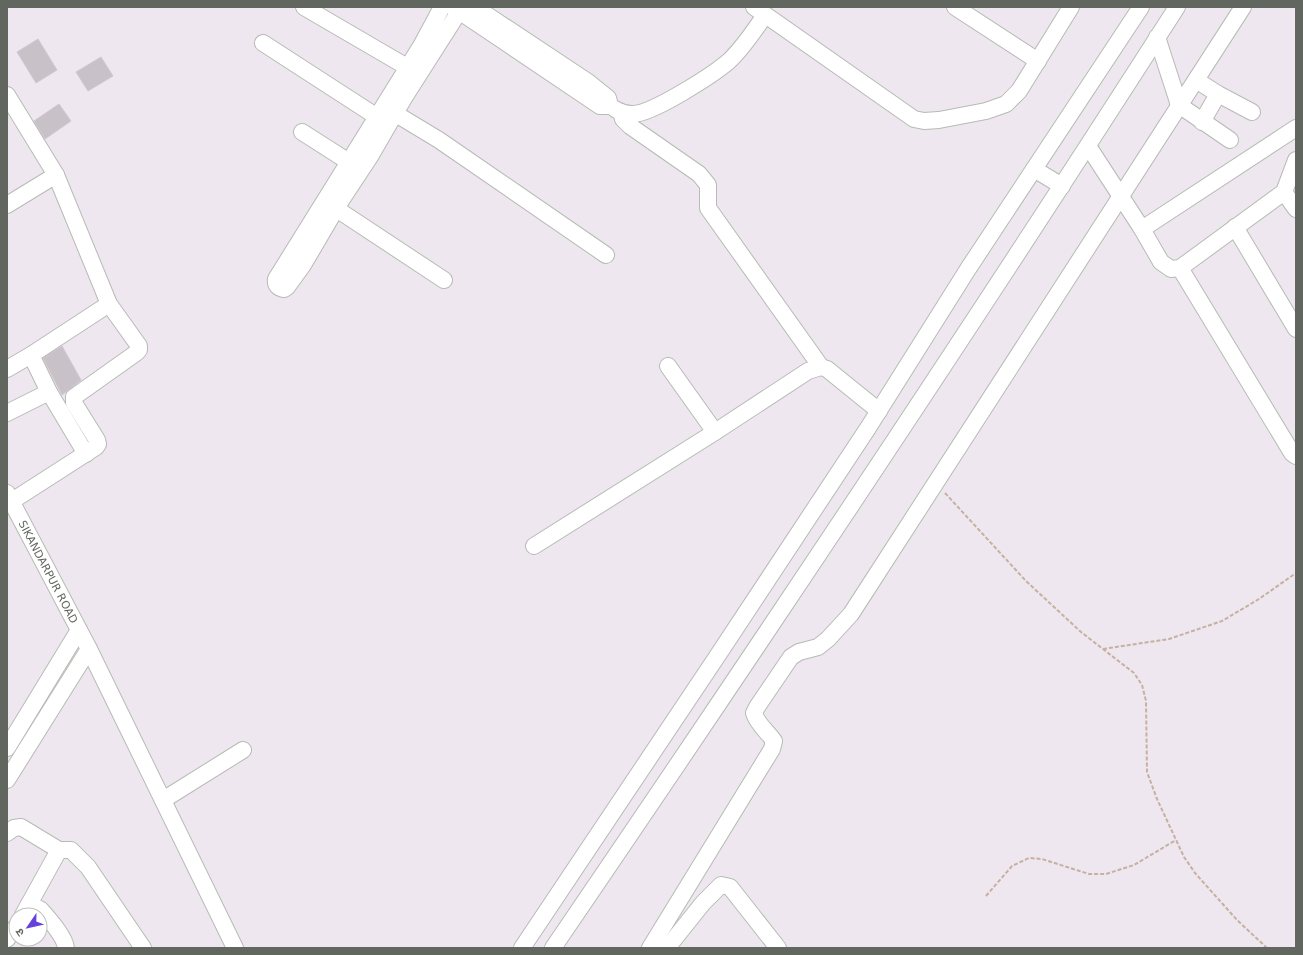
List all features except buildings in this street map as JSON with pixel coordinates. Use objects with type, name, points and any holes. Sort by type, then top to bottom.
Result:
[{"type":"street","points":[[304,7],[407,67]]},
{"type":"street","points":[[442,7],[421,46],[407,67],[386,115],[330,205],[276,279],[276,285],[281,288],[284,289],[287,287],[303,265],[330,205],[349,162],[386,115],[404,98],[462,8],[600,106],[634,115],[683,92],[729,60],[742,47],[760,11],[914,118],[924,120],[940,120],[986,111],[1006,104],[1019,91],[1071,7]]},
{"type":"street","points":[[955,7],[1038,61]]},
{"type":"street","points":[[522,948],[879,411],[964,276],[1141,7]]},
{"type":"street","points":[[553,948],[704,726],[1062,186],[1177,7]]},
{"type":"street","points":[[650,948],[772,749],[774,742],[767,731],[760,725],[754,713],[791,657],[799,652],[818,647],[835,633],[851,614],[1122,197],[1179,105],[1243,7]]},
{"type":"street","points":[[1158,37],[1179,105],[1230,140]]},
{"type":"street","points":[[263,42],[386,115],[439,140],[606,255]]},
{"type":"street","points":[[1196,80],[1218,94],[1252,112]]},
{"type":"street","points":[[1202,122],[1218,94]]},
{"type":"street","points":[[8,100],[56,175],[109,304],[139,346],[139,350],[136,354],[74,397],[74,403],[97,440],[98,444],[96,447],[9,497]]},
{"type":"street","points":[[615,109],[630,126],[699,174],[708,185],[708,208],[821,367]]},
{"type":"street","points":[[1142,229],[1296,128]]},
{"type":"street","points":[[302,132],[349,162]]},
{"type":"street","points":[[1088,146],[1122,197],[1161,262],[1171,269],[1180,268],[1284,192],[1296,160]]},
{"type":"street","points":[[1034,169],[1062,186]]},
{"type":"street","points":[[7,205],[56,175]]},
{"type":"street","points":[[1284,192],[1296,209]]},
{"type":"street","points":[[330,205],[444,280]]},
{"type":"street","points":[[1235,228],[1296,329]]},
{"type":"street","points":[[1180,268],[1292,452],[1296,456]]},
{"type":"street","points":[[7,369],[109,304]]},
{"type":"street","points":[[31,355],[49,392],[86,454]]},
{"type":"street","points":[[668,366],[715,432]]},
{"type":"street","points":[[534,546],[715,432],[808,371],[821,367],[827,369],[879,411]]},
{"type":"street","points":[[7,413],[49,392]]},
{"type":"street","name":"SIKANDARPUR ROAD","points":[[9,497],[89,649],[236,948]]},
{"type":"street","points":[[7,748],[79,630]]},
{"type":"street","points":[[7,780],[89,649]]},
{"type":"street","points":[[163,800],[243,750]]},
{"type":"street","points":[[7,832],[14,828],[21,827],[59,850],[71,850],[88,867],[143,948]]},
{"type":"street","points":[[28,907],[59,850]]},
{"type":"street","points":[[667,948],[703,903],[721,886],[730,887],[778,948]]},
{"type":"street","points":[[48,918],[66,943],[66,948]]},
{"type":"path","points":[[936,484],[1026,581],[1081,632],[1134,673],[1142,685],[1146,701],[1147,772],[1157,799],[1184,857],[1195,873],[1237,920],[1268,948]]},
{"type":"path","points":[[1102,649],[1169,638],[1222,621],[1259,599],[1296,572]]},
{"type":"path","points":[[986,896],[1012,866],[1029,858],[1042,858],[1089,874],[1106,874],[1134,865],[1176,840]]}]
